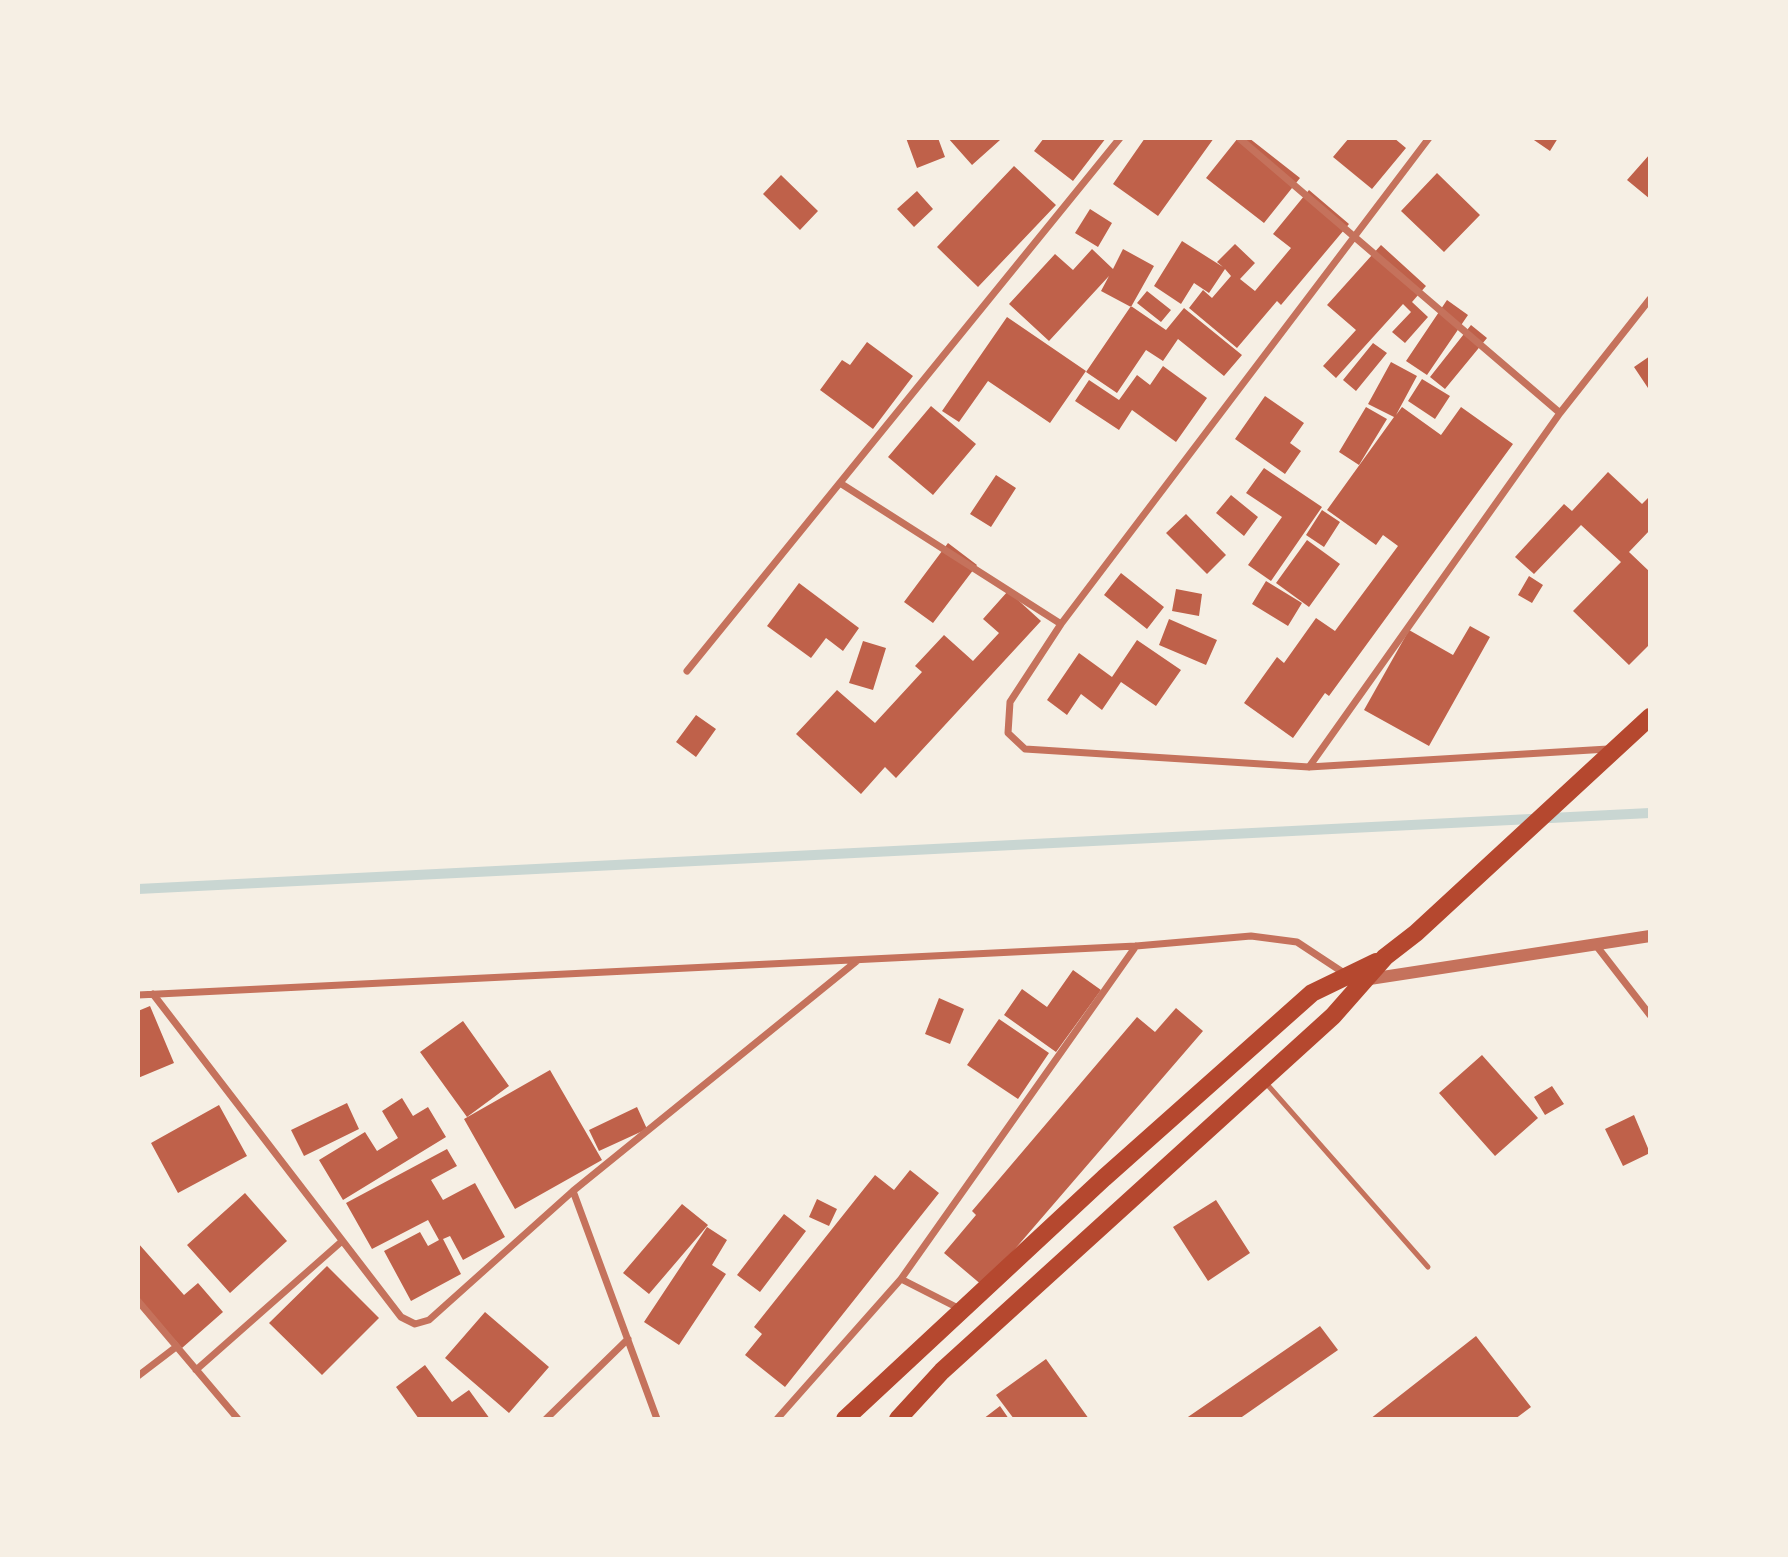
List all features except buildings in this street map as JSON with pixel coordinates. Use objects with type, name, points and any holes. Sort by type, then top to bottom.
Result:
[{"type":"main road","points":[[845,1419],[1104,1178],[1312,993],[1356,978],[1416,933],[1650,717]]},
{"type":"main road","points":[[898,1419],[942,1371],[1333,1016],[1356,978]]},
{"type":"street","points":[[687,671],[1120,138]]},
{"type":"street","points":[[1239,138],[1357,236],[1560,413]]},
{"type":"street","points":[[1429,138],[1061,624],[1010,702],[1008,733],[1024,749],[1309,767],[1613,749]]},
{"type":"street","points":[[1309,767],[1560,413],[1650,299]]},
{"type":"street","points":[[840,483],[1061,624]]},
{"type":"street","points":[[138,995],[1136,946],[1251,936],[1297,942],[1356,978],[1650,936]]},
{"type":"street","points":[[1595,944],[1650,1015]]},
{"type":"street","points":[[778,1419],[901,1279],[1136,946]]},
{"type":"street","points":[[153,993],[341,1242],[401,1317],[415,1324],[429,1320],[573,1191],[859,958]]},
{"type":"street","points":[[573,1191],[657,1419]]},
{"type":"street","points":[[196,1370],[341,1242]]},
{"type":"street","points":[[901,1279],[962,1310]]},
{"type":"street","points":[[138,1301],[238,1419]]},
{"type":"street","points":[[546,1419],[628,1339]]},
{"type":"street","points":[[138,1376],[176,1347]]},
{"type":"lane","points":[[1263,1079],[1428,1267]]},
{"type":"waterway","points":[[138,889],[1650,813]]}]
